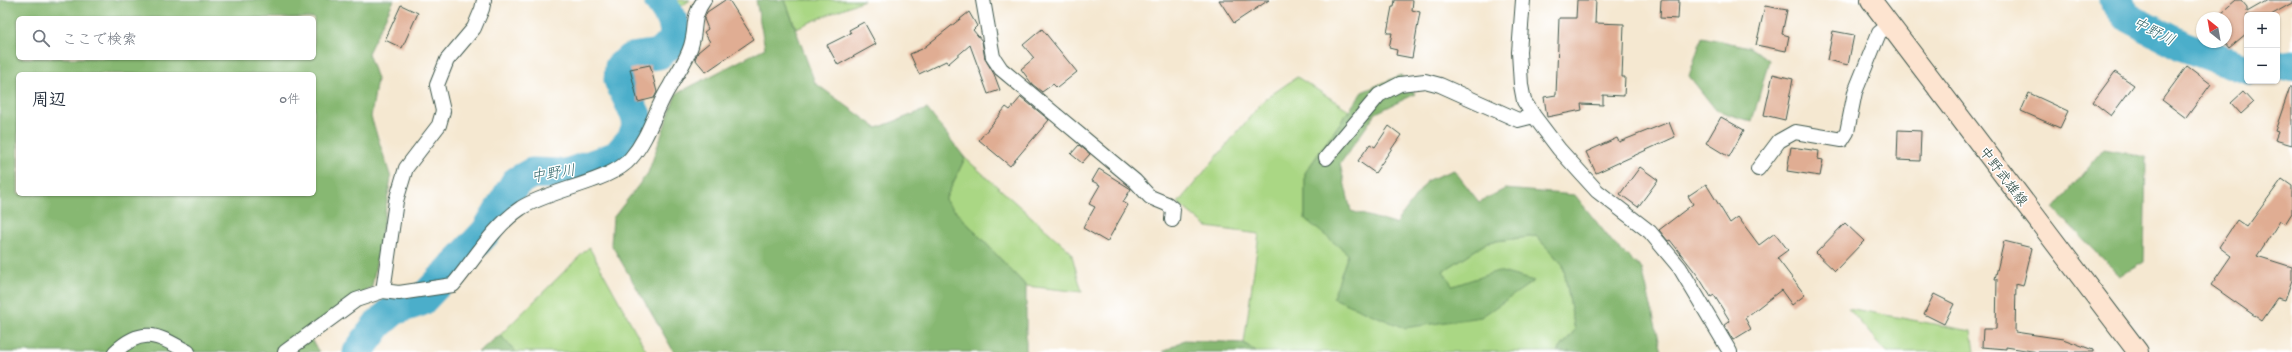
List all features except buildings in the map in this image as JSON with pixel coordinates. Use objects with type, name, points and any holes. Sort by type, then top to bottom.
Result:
[{"type":"main road","name":"中野武雄線","points":[[1870,0],[2138,352]]},
{"type":"street","points":[[383,291],[396,201],[406,168],[439,125],[443,111],[438,84],[447,60],[474,28],[484,0]]},
{"type":"street","points":[[285,352],[356,300],[383,291],[399,293],[420,289],[445,288],[453,285],[501,226],[521,208],[547,195],[609,173],[630,159],[648,134],[670,86],[683,67],[692,44],[695,12],[704,0]]},
{"type":"street","points":[[983,0],[993,57],[1001,69],[1135,181],[1150,197],[1167,204],[1173,209],[1172,220]]},
{"type":"street","points":[[1523,0],[1519,52],[1521,85],[1524,101],[1534,116],[1597,191],[1650,232],[1680,268],[1730,352]]},
{"type":"street","points":[[1758,169],[1779,142],[1796,132],[1842,140],[1847,132],[1855,92],[1879,33],[1889,25]]},
{"type":"street","points":[[1326,158],[1379,95],[1400,84],[1425,82],[1440,85],[1518,120],[1534,116]]},
{"type":"street","points":[[115,352],[138,336],[159,336],[188,352]]},
{"type":"green space","points":[[0,0],[394,0],[368,53],[377,79],[371,117],[391,178],[372,287],[307,333],[319,352],[0,352]]},
{"type":"green space","points":[[667,0],[690,0],[672,13]]},
{"type":"green space","points":[[756,0],[785,0],[815,83],[877,128],[927,109],[965,158],[945,200],[1026,286],[1026,352],[674,352],[611,244],[613,218],[648,173],[676,94],[765,48]]},
{"type":"green space","points":[[785,0],[864,0],[796,28]]},
{"type":"green space","points":[[1702,37],[1749,47],[1769,60],[1752,122],[1716,110],[1689,76]]},
{"type":"green space","points":[[1401,75],[1415,94],[1376,113],[1340,164],[1351,211],[1395,224],[1428,180],[1454,170],[1479,202],[1505,189],[1575,195],[1614,244],[1642,269],[1662,352],[1557,352],[1575,330],[1563,265],[1536,236],[1488,242],[1443,271],[1453,286],[1498,271],[1534,281],[1481,317],[1404,328],[1333,298],[1348,254],[1305,219],[1305,173],[1362,92]]},
{"type":"green space","points":[[1297,77],[1349,110],[1305,173],[1305,219],[1443,271],[1488,242],[1536,236],[1563,265],[1575,330],[1557,352],[1256,352],[1244,343],[1259,234],[1207,227],[1178,203],[1265,99]]},
{"type":"green space","points":[[2103,149],[2146,157],[2144,262],[2120,276],[2054,209]]},
{"type":"green space","points":[[965,158],[1071,252],[1082,292],[1026,286],[945,200]]},
{"type":"green space","points":[[589,247],[647,352],[516,352],[500,335]]},
{"type":"green space","points":[[1848,308],[1971,331],[1974,352],[1886,352]]},
{"type":"green space","points":[[500,335],[516,352],[478,352]]},
{"type":"green space","points":[[1184,340],[1244,343],[1256,352],[1163,352]]},
{"type":"waterway","name":"中野川","points":[[358,352],[378,324],[394,310],[421,301],[486,232],[516,182],[532,173],[566,174],[617,156],[632,139],[639,122],[619,80],[620,67],[631,58],[659,54],[676,39],[673,21],[659,0]]},
{"type":"waterway","name":"中野川","points":[[2114,0],[2128,17],[2183,46],[2244,68]]},
{"type":"waterway","name":"中野川","points":[[2280,67],[2292,65]]}]
